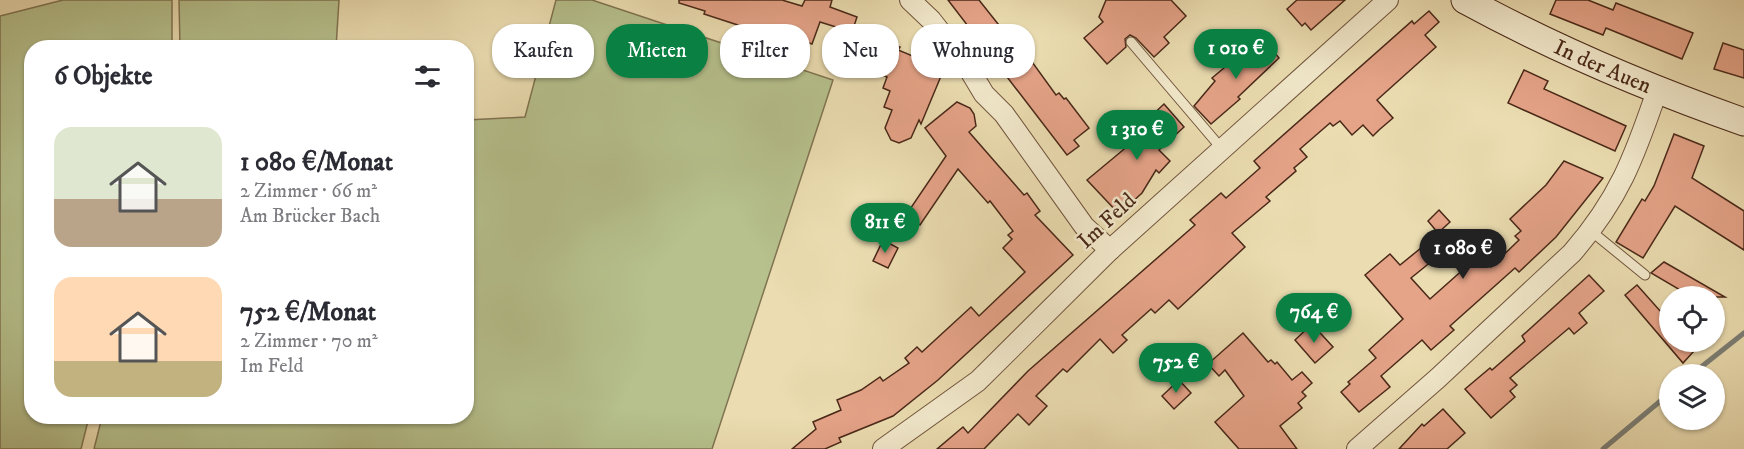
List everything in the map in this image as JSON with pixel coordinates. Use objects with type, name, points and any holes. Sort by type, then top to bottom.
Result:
[{"type":"street","points":[[910,0],[931,20],[969,69],[984,94],[1004,114],[1084,226],[1110,250]]},
{"type":"street","name":"Im Feld","points":[[883,449],[978,381],[1110,250],[1388,0]]},
{"type":"street","name":"In der Auen","points":[[1465,0],[1518,28],[1657,92],[1744,122]]},
{"type":"street","points":[[1357,449],[1438,378],[1572,253],[1591,231],[1617,194],[1636,153],[1657,92]]},
{"type":"lane","points":[[1131,42],[1222,149]]},
{"type":"lane","points":[[1591,231],[1646,275]]},
{"type":"green space","points":[[63,0],[172,0],[172,40],[24,40],[24,424],[87,424],[81,449],[0,449],[0,16]]},
{"type":"green space","points":[[179,0],[339,0],[336,40],[180,40]]},
{"type":"green space","points":[[556,0],[592,0],[664,24],[606,24],[606,78],[708,78],[708,39],[720,42],[720,78],[810,78],[810,72],[833,80],[712,449],[94,449],[100,424],[474,424],[474,120],[525,117],[535,78],[594,78],[594,24],[550,24]]},
{"type":"building","points":[[679,0],[782,0],[802,6],[805,0],[832,0],[830,7],[857,17],[855,24],[820,22],[812,44],[810,43],[810,24],[735,24],[679,3]]},
{"type":"building","points":[[948,0],[979,0],[998,24],[966,24]]},
{"type":"building","points":[[1106,0],[1171,0],[1186,16],[1164,37],[1169,43],[1154,57],[1136,38],[1130,35],[1125,39],[1126,47],[1107,64],[1084,38],[1103,22],[1099,17]]},
{"type":"building","points":[[1297,0],[1345,0],[1311,30],[1305,23],[1302,26],[1287,9]]},
{"type":"building","points":[[1556,0],[1588,0],[1613,10],[1616,3],[1693,33],[1682,59],[1606,28],[1603,35],[1550,14]]},
{"type":"building","points":[[1429,11],[1439,22],[1425,35],[1436,47],[1377,100],[1393,118],[1373,136],[1363,125],[1352,135],[1340,121],[1333,126],[1330,123],[1300,149],[1307,157],[1294,168],[1296,171],[1266,197],[1270,201],[1232,233],[1245,247],[1178,309],[1169,300],[1155,313],[1151,309],[1122,335],[1127,340],[1113,353],[1100,339],[1067,372],[1063,369],[1036,396],[1047,406],[1029,425],[1018,414],[984,449],[937,449],[963,427],[968,433],[1028,371],[1195,225],[1190,220],[1221,193],[1226,198],[1260,168],[1254,161],[1412,21],[1414,24]]},
{"type":"building","points":[[1261,37],[1279,58],[1238,97],[1240,99],[1211,124],[1194,106],[1215,81],[1212,78]]},
{"type":"building","points":[[1723,43],[1744,50],[1744,78],[1714,69]]},
{"type":"building","points":[[899,50],[911,55],[911,78],[940,78],[921,124],[919,120],[911,138],[899,143],[891,140],[885,128],[892,110],[884,107],[890,91],[883,88],[887,78],[899,78]]},
{"type":"building","points":[[1035,66],[1056,95],[1059,93],[1064,99],[1066,98],[1089,128],[1074,140],[1079,146],[1067,155],[1008,78],[1035,78]]},
{"type":"building","points":[[1524,70],[1548,81],[1544,89],[1626,126],[1615,151],[1508,103]]},
{"type":"building","points":[[957,102],[970,108],[974,114],[976,126],[969,132],[1024,195],[1027,193],[1040,211],[1035,215],[1073,255],[938,380],[893,416],[839,438],[841,442],[825,449],[792,449],[816,429],[813,422],[841,410],[837,400],[861,390],[880,377],[883,381],[909,363],[905,358],[917,347],[922,352],[971,307],[979,316],[1025,272],[1003,248],[1012,239],[1008,235],[1013,231],[990,201],[988,203],[958,169],[920,225],[906,215],[946,156],[925,128]]},
{"type":"building","points":[[1164,104],[1184,127],[1159,150],[1170,161],[1159,173],[1156,170],[1142,193],[1119,214],[1087,180],[1123,150],[1130,143],[1129,137]]},
{"type":"building","points":[[1674,134],[1704,146],[1692,178],[1744,211],[1744,250],[1675,206],[1643,258],[1616,242],[1642,199],[1645,201],[1654,186]]},
{"type":"building","points":[[1564,161],[1603,178],[1556,237],[1519,272],[1515,268],[1450,326],[1454,330],[1431,350],[1422,340],[1381,376],[1390,387],[1359,412],[1341,392],[1350,384],[1348,382],[1376,358],[1369,350],[1403,319],[1365,275],[1390,254],[1400,265],[1421,248],[1432,261],[1411,278],[1430,299],[1466,267],[1463,264],[1477,251],[1491,267],[1519,240],[1515,236],[1521,231],[1510,219],[1546,185]]},
{"type":"building","points":[[1439,210],[1450,222],[1438,233],[1428,221]]},
{"type":"building","points":[[883,240],[898,248],[888,268],[873,261]]},
{"type":"building","points":[[1664,262],[1706,286],[1673,286],[1651,273]]},
{"type":"building","points":[[1589,275],[1604,291],[1579,313],[1587,323],[1574,334],[1569,328],[1510,378],[1517,385],[1510,391],[1515,397],[1491,418],[1465,389],[1490,368],[1492,370],[1525,341],[1522,336]]},
{"type":"building","points":[[1637,285],[1659,310],[1659,335],[1625,295]]},
{"type":"building","points":[[1312,324],[1333,347],[1315,363],[1295,340]]},
{"type":"building","points":[[1243,333],[1268,362],[1271,360],[1275,364],[1277,362],[1292,380],[1302,372],[1312,383],[1302,392],[1306,396],[1298,403],[1302,408],[1280,426],[1297,449],[1239,449],[1215,422],[1244,396],[1225,370],[1219,376],[1208,364]]},
{"type":"building","points":[[1674,352],[1693,352],[1683,363]]},
{"type":"building","points":[[1179,380],[1191,393],[1174,409],[1162,396]]},
{"type":"building","points":[[1443,409],[1465,433],[1447,449],[1399,449],[1422,424],[1424,426]]},
{"type":"waterway","points":[[1705,364],[1744,333]]},
{"type":"waterway","points":[[1603,449],[1659,402]]}]
